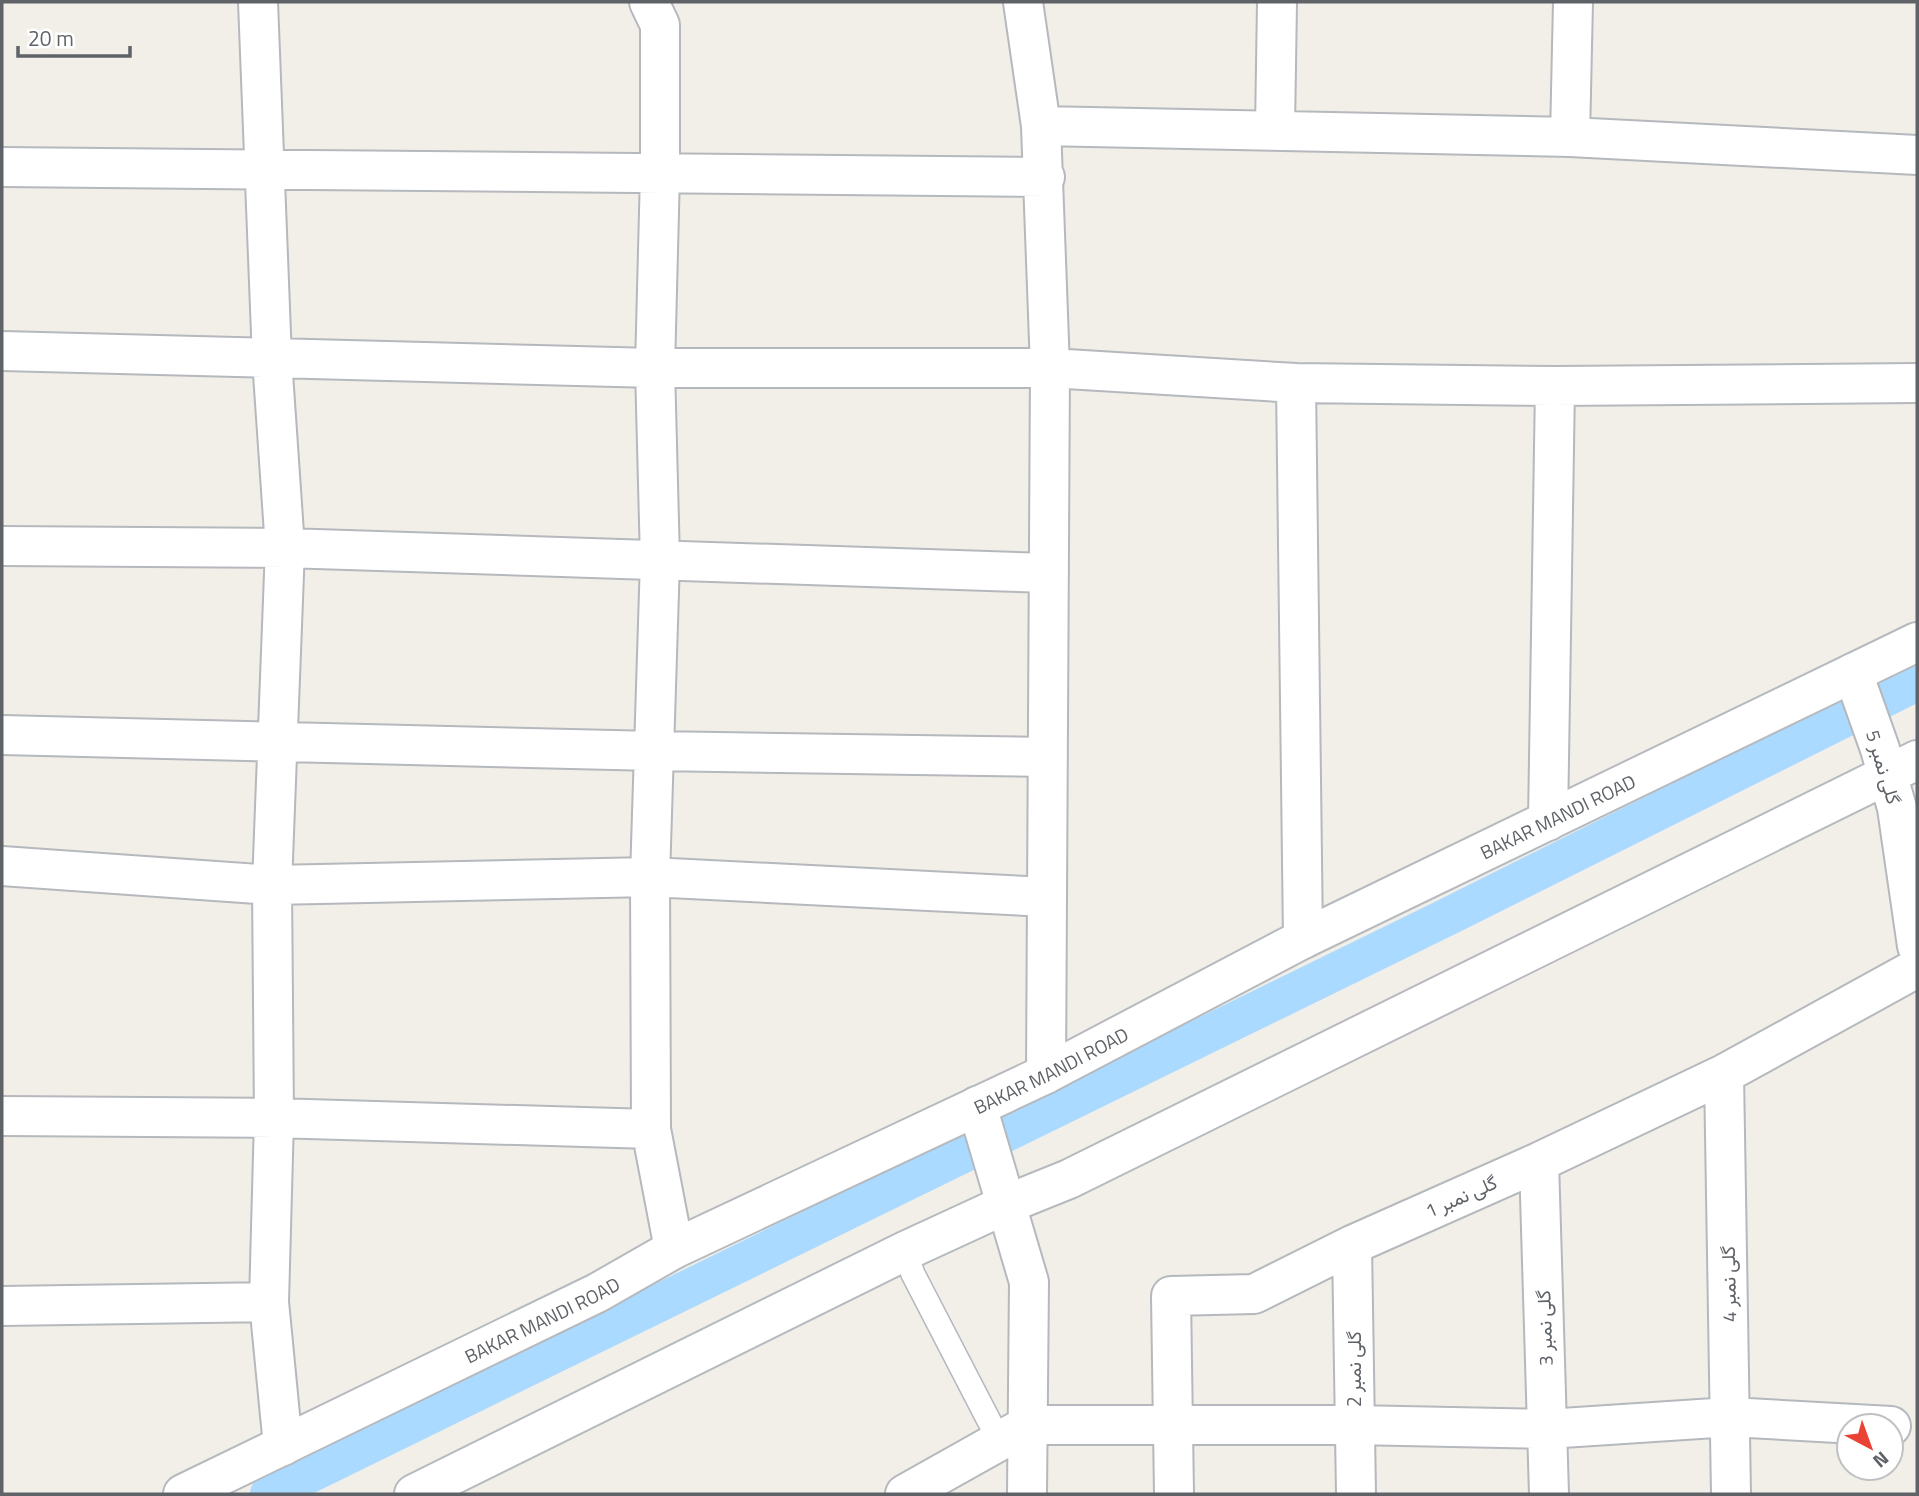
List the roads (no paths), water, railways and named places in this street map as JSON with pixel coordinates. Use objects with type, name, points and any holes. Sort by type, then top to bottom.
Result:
[{"type":"street","points":[[258,2],[272,359],[285,548],[272,885],[274,1118],[269,1302],[284,1446]]},
{"type":"street","points":[[649,2],[660,25],[660,173],[655,368],[660,560],[650,877],[651,1129],[674,1249]]},
{"type":"street","points":[[1023,2],[1041,126],[1045,177],[1051,369],[1046,1074]]},
{"type":"street","points":[[1275,129],[1277,2]]},
{"type":"street","points":[[1570,137],[1573,2]]},
{"type":"street","points":[[1041,126],[1570,137],[1917,155]]},
{"type":"street","points":[[2,167],[1045,177]]},
{"type":"street","points":[[2,351],[655,368],[1051,369],[1296,383],[1555,386],[1917,383]]},
{"type":"street","points":[[1296,383],[1303,939]]},
{"type":"street","points":[[1548,821],[1555,386]]},
{"type":"street","points":[[2,546],[285,548],[1049,573]]},
{"type":"street","name":"BAKAR MANDI ROAD","points":[[183,1494],[597,1293],[674,1249],[1046,1074],[1303,939],[1548,821],[1858,686],[1917,642]]},
{"type":"street","name":"گلی نمبر 5","points":[[1858,686],[1895,761],[1897,808],[1917,946]]},
{"type":"street","points":[[2,735],[1048,758]]},
{"type":"street","points":[[414,1494],[905,1251],[1069,1179],[1895,761]]},
{"type":"street","points":[[2,866],[272,885],[650,877],[1047,897]]},
{"type":"street","name":"گلی نمبر 1","points":[[1174,1494],[1171,1296],[1254,1294],[1352,1245],[1539,1162],[1724,1074],[1917,968]]},
{"type":"street","name":"گلی نمبر 4","points":[[1724,1074],[1731,1494]]},
{"type":"street","points":[[977,1106],[1029,1282],[1014,1434],[1027,1494]]},
{"type":"street","points":[[2,1116],[274,1118],[651,1129]]},
{"type":"street","name":"گلی نمبر 3","points":[[1539,1162],[1549,1494]]},
{"type":"street","name":"گلی نمبر 2","points":[[1352,1245],[1356,1494]]},
{"type":"street","points":[[2,1306],[269,1302]]},
{"type":"street","points":[[905,1494],[1014,1434],[1173,1425],[1353,1424],[1547,1429],[1730,1417],[1835,1423]]},
{"type":"lane","points":[[905,1251],[913,1275],[1014,1434]]},
{"type":"waterway","points":[[269,1494],[1447,917],[1917,682]]}]
